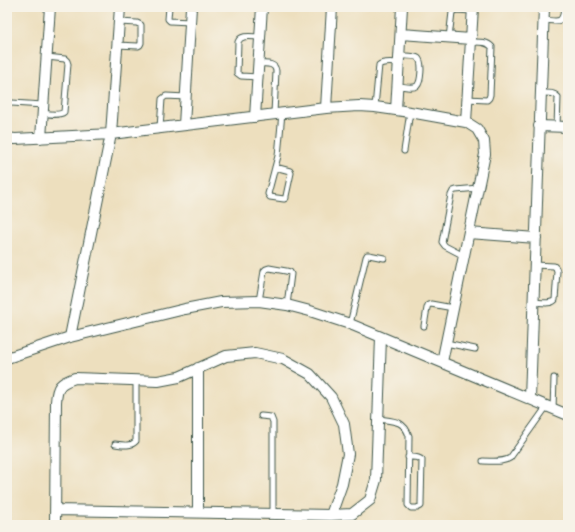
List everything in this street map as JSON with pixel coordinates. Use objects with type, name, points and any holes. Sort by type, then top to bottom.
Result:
[{"type":"street","points":[[41,138],[50,7]]},
{"type":"street","points":[[70,337],[111,134],[120,7]]},
{"type":"street","points":[[184,125],[191,7]]},
{"type":"street","points":[[255,117],[262,7]]},
{"type":"street","points":[[326,108],[332,7]]},
{"type":"street","points":[[396,110],[402,7]]},
{"type":"street","points":[[530,399],[544,7]]},
{"type":"street","points":[[466,122],[472,9]]},
{"type":"street","points":[[401,34],[471,41]]},
{"type":"street","points":[[7,138],[15,139],[111,134],[326,108],[359,106],[410,112],[466,122],[477,129],[484,141],[485,154],[442,362]]},
{"type":"street","points":[[539,126],[568,127]]},
{"type":"street","points":[[469,233],[536,238]]},
{"type":"street","points":[[7,358],[70,337],[185,309],[222,302],[259,301],[287,305],[350,324],[568,415]]},
{"type":"street","points":[[55,510],[331,515],[352,514],[370,500],[376,480],[381,337]]},
{"type":"street","points":[[55,525],[56,402],[57,390],[64,382],[75,378],[158,381],[179,377],[226,356],[255,353],[284,359],[310,374],[331,397],[344,424],[348,454],[342,484],[331,515]]},
{"type":"street","points":[[198,368],[198,512]]},
{"type":"lane","points":[[169,7],[168,18],[170,21],[190,22]]},
{"type":"lane","points":[[543,20],[561,20],[563,18],[564,7]]},
{"type":"lane","points":[[449,38],[452,12],[456,10],[472,9]]},
{"type":"lane","points":[[117,45],[138,46],[141,42],[141,25],[137,23],[119,22]]},
{"type":"lane","points":[[258,77],[241,76],[237,73],[238,42],[239,39],[244,36],[260,37]]},
{"type":"lane","points":[[467,99],[487,100],[490,94],[492,47],[487,43],[471,41]]},
{"type":"lane","points":[[12,103],[43,109],[59,114],[64,112],[68,64],[65,59],[47,57]]},
{"type":"lane","points":[[376,107],[379,65],[381,63],[417,57],[420,60],[420,81],[415,87],[398,86]]},
{"type":"lane","points":[[258,64],[270,64],[276,67],[278,156],[275,167],[268,194],[270,197],[284,199],[286,198],[291,173],[288,170],[275,167]]},
{"type":"lane","points":[[540,92],[556,94],[558,97],[557,127]]},
{"type":"lane","points":[[160,128],[162,99],[166,96],[186,97]]},
{"type":"lane","points":[[404,151],[410,112]]},
{"type":"lane","points":[[464,256],[445,246],[442,242],[451,196],[453,191],[456,190],[478,188]]},
{"type":"lane","points":[[350,324],[366,256],[370,255],[384,258]]},
{"type":"lane","points":[[534,302],[550,303],[555,300],[557,271],[554,266],[535,265]]},
{"type":"lane","points":[[259,301],[264,271],[269,268],[290,272],[291,274],[287,305]]},
{"type":"lane","points":[[424,326],[428,305],[431,304],[453,308]]},
{"type":"lane","points":[[446,343],[475,349]]},
{"type":"lane","points":[[483,461],[501,461],[510,458],[550,407],[554,378]]},
{"type":"lane","points":[[115,444],[131,445],[136,441],[136,381]]},
{"type":"lane","points":[[261,416],[272,417],[274,422],[273,514]]},
{"type":"lane","points":[[379,420],[397,422],[403,425],[407,430],[409,436],[408,457],[408,505],[411,508],[417,508],[421,506],[422,460],[418,457],[408,457]]}]
